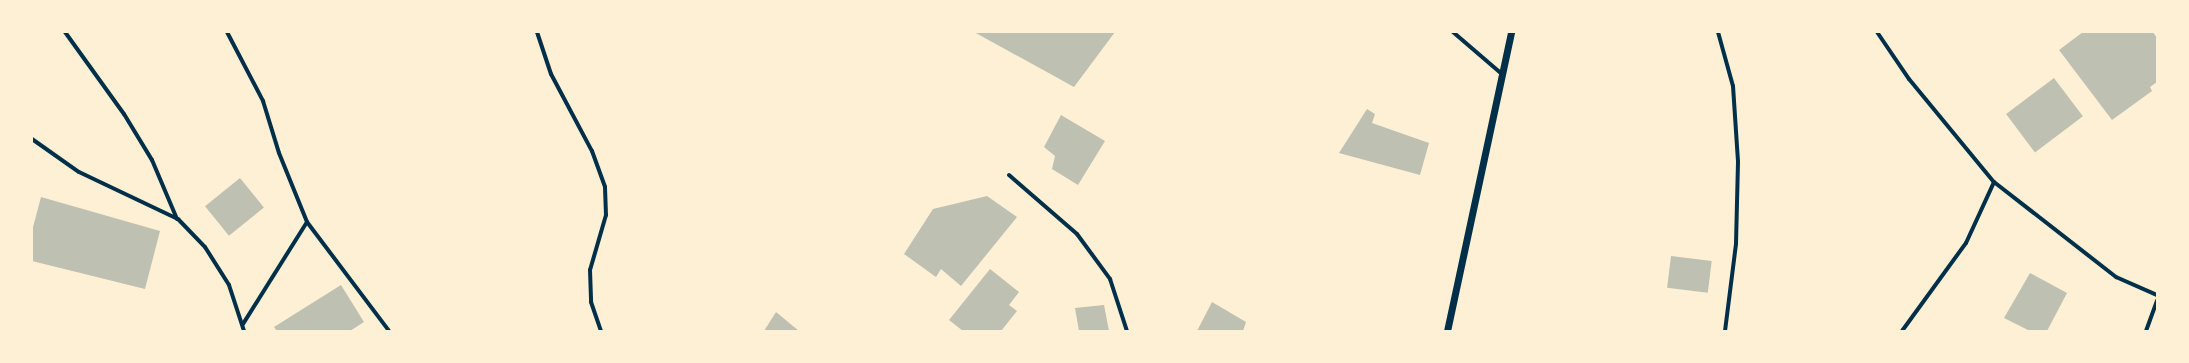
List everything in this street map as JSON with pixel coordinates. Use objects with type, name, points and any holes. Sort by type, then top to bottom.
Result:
[{"type":"street","points":[[65,32],[140,140],[178,219],[205,247],[229,285],[243,324],[244,331]]},
{"type":"street","points":[[227,32],[263,101],[279,153],[307,222],[389,331]]},
{"type":"street","points":[[537,32],[552,74],[592,151],[605,187],[606,216],[590,270],[591,302],[601,331]]},
{"type":"street","points":[[1453,32],[1503,75]]},
{"type":"street","points":[[1447,331],[1511,32]]},
{"type":"street","points":[[1718,32],[1733,86],[1738,162],[1736,244],[1725,331]]},
{"type":"street","points":[[1877,32],[1909,79],[1994,182],[2116,277],[2157,294]]},
{"type":"street","points":[[32,139],[79,172],[178,219]]},
{"type":"street","points":[[1008,175],[1077,234],[1110,279],[1127,331]]},
{"type":"street","points":[[1902,331],[1966,243],[1994,182]]},
{"type":"street","points":[[243,324],[307,222]]},
{"type":"street","points":[[2146,331],[2157,301]]},
{"type":"building","points":[[974,32],[1115,32],[1074,87]]},
{"type":"building","points":[[2083,32],[2153,32],[2157,38],[2157,82],[2150,87],[2152,91],[2112,120],[2059,50]]},
{"type":"building","points":[[2054,78],[2083,116],[2035,152],[2006,114]]},
{"type":"building","points":[[1367,109],[1375,114],[1372,123],[1429,143],[1420,175],[1339,153]]},
{"type":"building","points":[[1061,115],[1105,141],[1078,185],[1052,169],[1055,156],[1044,147]]},
{"type":"building","points":[[240,178],[264,208],[229,236],[205,206]]},
{"type":"building","points":[[987,196],[1017,217],[961,286],[941,269],[936,277],[904,254],[933,209]]},
{"type":"building","points":[[41,197],[160,231],[145,289],[32,261],[32,231]]},
{"type":"building","points":[[1671,256],[1712,261],[1708,293],[1667,288]]},
{"type":"building","points":[[990,269],[1019,292],[1009,305],[1017,311],[1001,331],[963,331],[949,320]]},
{"type":"building","points":[[2030,273],[2067,293],[2047,331],[2030,331],[2004,318]]},
{"type":"building","points":[[341,285],[364,322],[350,331],[277,331],[274,327]]},
{"type":"building","points":[[1212,302],[1246,322],[1243,331],[1197,331]]},
{"type":"building","points":[[1104,305],[1109,331],[1079,331],[1075,308]]},
{"type":"building","points":[[776,312],[799,331],[764,331]]}]
